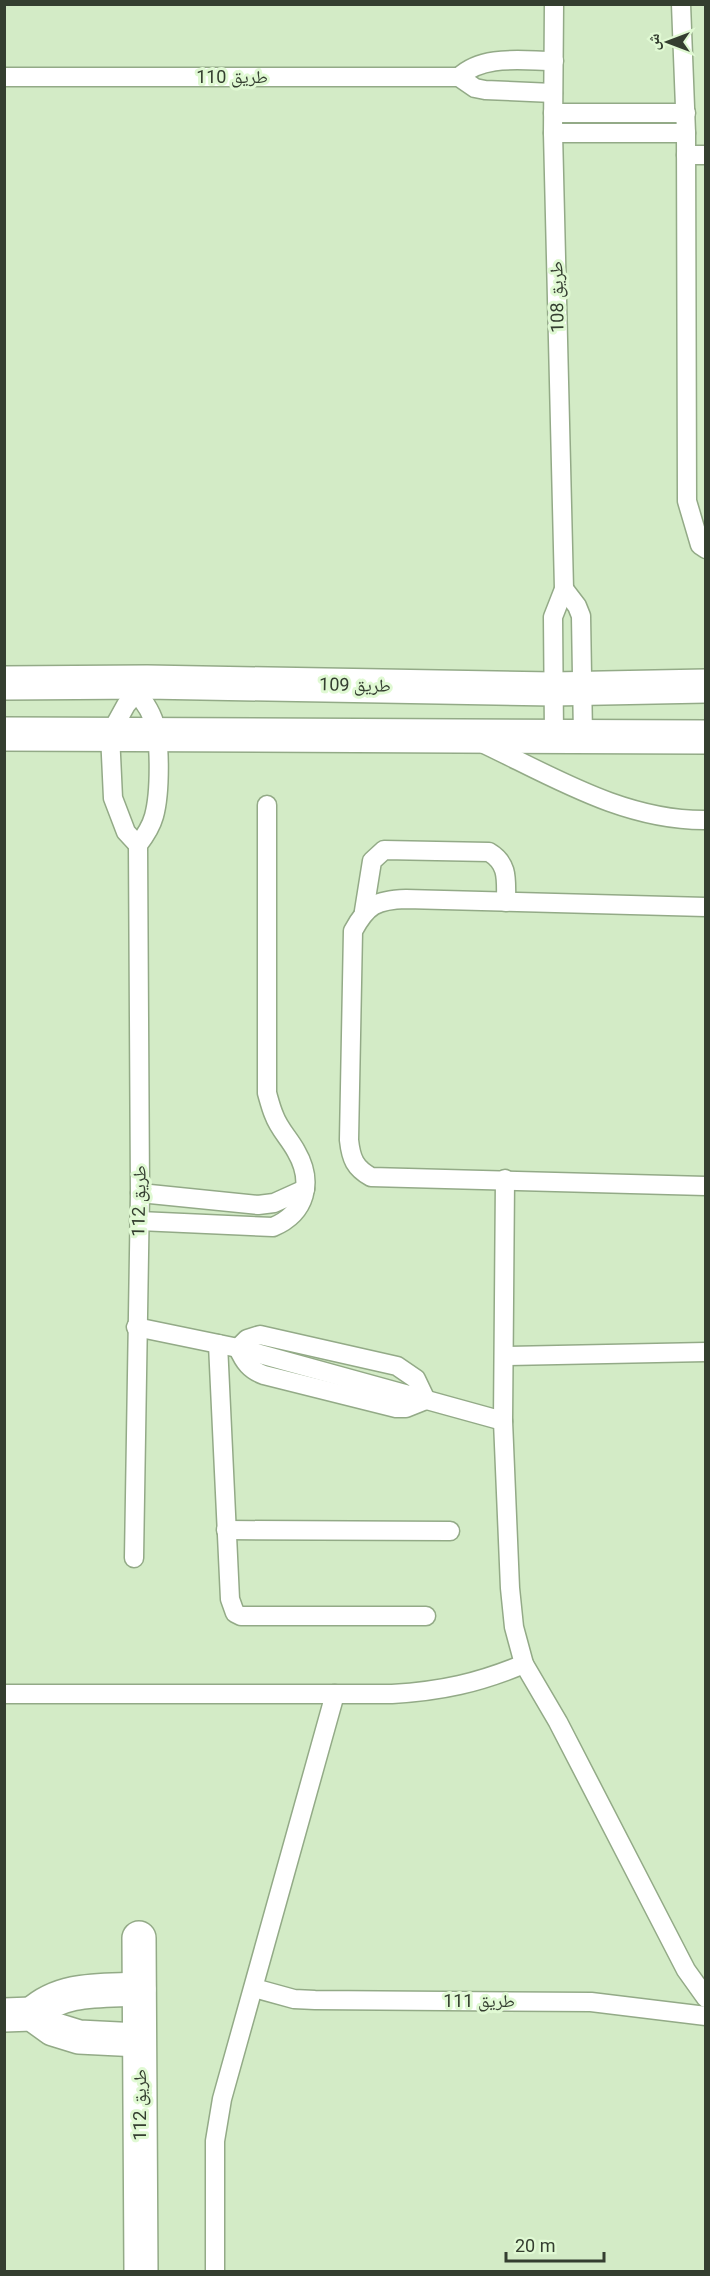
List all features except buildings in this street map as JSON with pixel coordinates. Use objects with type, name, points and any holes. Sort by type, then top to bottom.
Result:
[{"type":"street","name":"طريق 109","points":[[4,682],[568,688],[705,686]]},
{"type":"street","points":[[4,734],[705,738]]},
{"type":"street","name":"طريق 112","points":[[138,1938],[141,2271]]},
{"type":"street","points":[[18,2014],[66,1994],[138,1989]]},
{"type":"street","points":[[18,2014],[66,2034],[139,2040]]},
{"type":"lane","name":"طريق 108","points":[[554,4],[553,133],[564,589],[552,616],[568,688],[568,736]]},
{"type":"lane","points":[[681,4],[686,113],[687,501],[700,544],[705,549]]},
{"type":"lane","name":"طريق 110","points":[[459,77],[467,69],[486,62],[554,61]]},
{"type":"lane","name":"طريق 110","points":[[4,78],[459,77],[476,88],[485,90],[553,93]]},
{"type":"lane","points":[[553,113],[686,113]]},
{"type":"lane","points":[[553,133],[686,133]]},
{"type":"lane","points":[[686,155],[705,155]]},
{"type":"lane","name":"طريق 108","points":[[564,589],[577,606],[580,616],[568,688],[568,736]]},
{"type":"lane","points":[[136,685],[110,734],[113,798],[122,824],[138,845]]},
{"type":"lane","name":"طريق 112","points":[[134,1558],[140,1193],[138,845],[150,826],[157,804],[157,734],[136,685]]},
{"type":"lane","points":[[468,736],[630,811],[664,819],[705,820]]},
{"type":"lane","points":[[138,1221],[273,1227],[289,1220],[300,1206],[304,1190],[303,1169],[296,1151],[273,1115],[267,1093],[267,805]]},
{"type":"lane","points":[[506,902],[505,867],[499,858],[489,852],[384,850],[372,861],[364,911],[353,931],[350,1156],[358,1170],[371,1177],[705,1186]]},
{"type":"lane","points":[[364,911],[384,900],[705,907]]},
{"type":"lane","points":[[505,1179],[503,1421],[510,1588],[514,1627],[525,1664],[563,1732],[686,1970],[705,1998]]},
{"type":"lane","points":[[140,1193],[258,1205],[282,1200],[304,1190]]},
{"type":"lane","points":[[136,1327],[238,1348]]},
{"type":"lane","points":[[238,1348],[247,1339],[260,1335],[397,1366],[416,1379],[426,1400]]},
{"type":"lane","points":[[218,1344],[231,1606],[242,1616],[426,1616]]},
{"type":"lane","points":[[238,1348],[244,1362],[254,1371],[264,1375],[396,1408],[406,1408],[426,1400],[503,1421]]},
{"type":"lane","points":[[505,1356],[705,1352]]},
{"type":"lane","points":[[226,1530],[450,1532]]},
{"type":"lane","points":[[4,1694],[335,1694],[438,1691],[482,1681],[525,1664]]},
{"type":"lane","points":[[215,2271],[215,2141],[222,2099],[335,1694]]},
{"type":"lane","name":"طريق 111","points":[[254,1988],[274,1995],[304,2000],[591,2002],[705,2016]]}]
